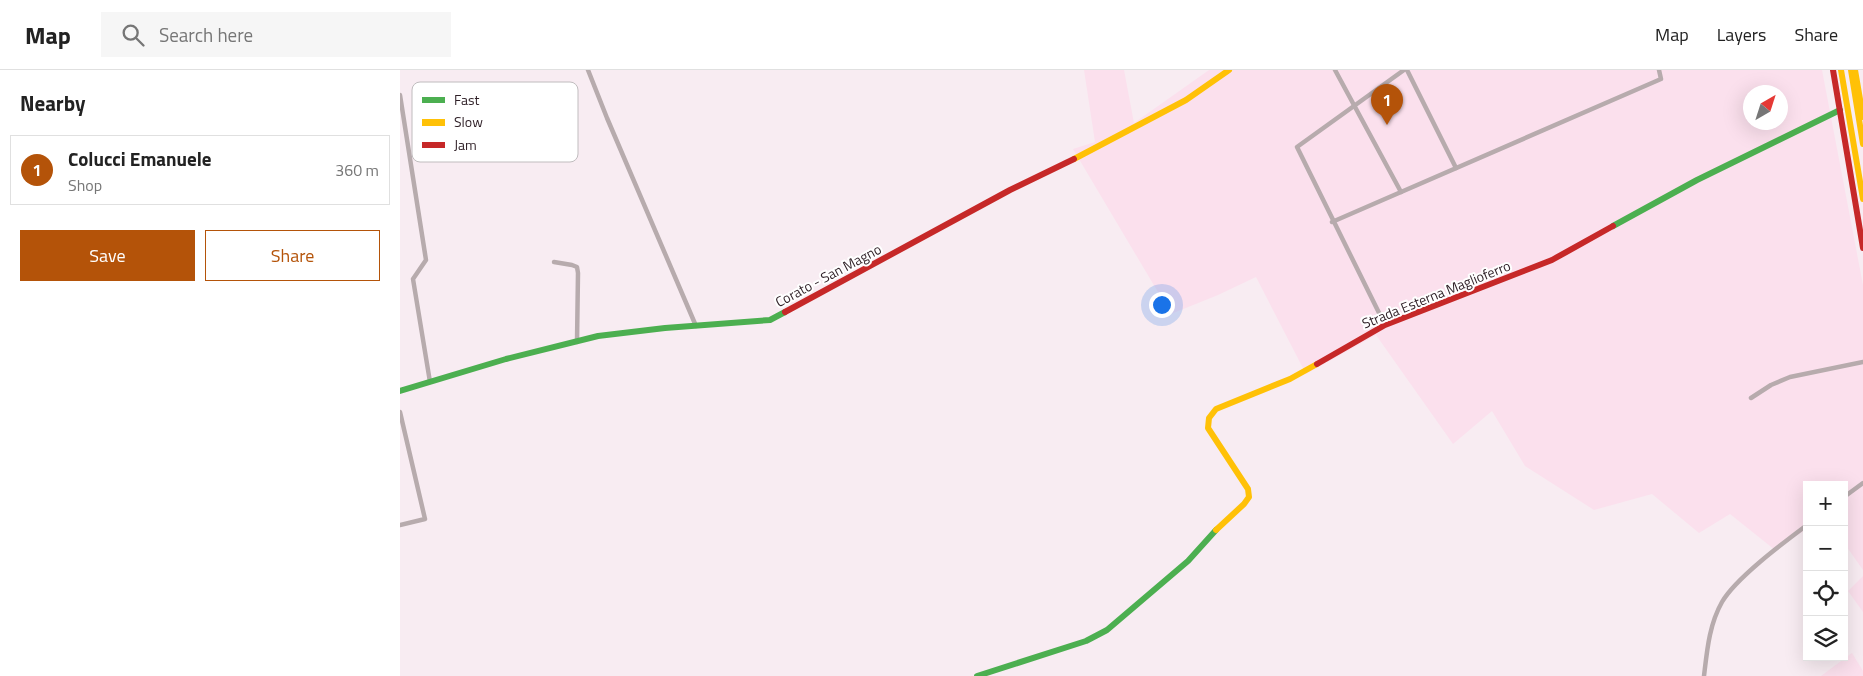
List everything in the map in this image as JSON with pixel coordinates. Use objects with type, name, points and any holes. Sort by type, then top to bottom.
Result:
[{"type":"main road","name":"Corato - San Magno","points":[[400,391],[506,359],[617,334],[665,328],[770,320],[1010,190],[1186,100],[1229,70]]},
{"type":"main road","points":[[1834,70],[1863,248]]},
{"type":"main road","points":[[1841,70],[1863,199]]},
{"type":"main road","points":[[1850,70],[1863,144]]},
{"type":"main road","points":[[1856,70],[1860,86],[1863,117]]},
{"type":"main road","name":"Strada Esterna Maglioferro","points":[[977,676],[1086,641],[1107,630],[1188,561],[1219,527],[1242,506],[1249,495],[1248,489],[1208,428],[1207,421],[1216,409],[1290,379],[1385,326],[1552,260],[1698,180],[1840,110]]},
{"type":"street","points":[[588,70],[696,326]]},
{"type":"street","points":[[1336,70],[1401,192]]},
{"type":"street","points":[[1385,326],[1297,148],[1406,70],[1456,168]]},
{"type":"street","points":[[1332,222],[1661,79],[1659,70]]},
{"type":"street","points":[[400,95],[426,260],[413,279],[430,382]]},
{"type":"street","points":[[554,262],[577,267],[577,342]]},
{"type":"street","points":[[1751,398],[1771,385],[1790,377],[1863,362]]},
{"type":"street","points":[[400,412],[425,519],[400,525]]},
{"type":"street","points":[[1848,494],[1863,483]]},
{"type":"street","points":[[1704,676],[1708,638],[1722,602],[1742,579],[1806,526]]},
{"type":"shaded area","points":[[1084,70],[1124,70],[1134,123],[1209,70],[1822,70],[1863,285],[1863,570],[1848,549],[1848,481],[1803,481],[1803,532],[1775,550],[1730,514],[1699,533],[1652,494],[1594,510],[1525,466],[1492,411],[1453,444],[1376,335],[1306,374],[1256,277],[1171,314],[1073,149],[1095,142]]},
{"type":"shaded area","points":[[1863,576],[1863,612],[1848,591]]},
{"type":"shaded area","points":[[1852,653],[1863,671],[1863,676],[1821,676],[1841,661],[1848,661],[1848,656]]},
{"type":"traffic: fast","points":[[1613,226],[1697,180],[1840,110]]},
{"type":"traffic: fast","points":[[400,391],[506,359],[598,336],[665,328],[770,320],[785,312]]},
{"type":"traffic: fast","points":[[977,676],[1086,641],[1107,630],[1188,561],[1216,530]]},
{"type":"traffic: slow","points":[[1074,159],[1186,100],[1229,70]]},
{"type":"traffic: slow","points":[[1841,70],[1863,199]]},
{"type":"traffic: slow","points":[[1851,70],[1863,144]]},
{"type":"traffic: slow","points":[[1855,70],[1863,117]]},
{"type":"traffic: slow","points":[[1216,530],[1249,497],[1248,489],[1208,428],[1209,418],[1216,409],[1290,379],[1317,364]]},
{"type":"traffic: jam","points":[[1833,70],[1863,248]]},
{"type":"traffic: jam","points":[[785,312],[1010,190],[1074,159]]},
{"type":"traffic: jam","points":[[1317,364],[1385,325],[1552,260],[1613,226]]},
{"type":"place","name":"Colucci Emanuele","points":[[1387,125]]}]
